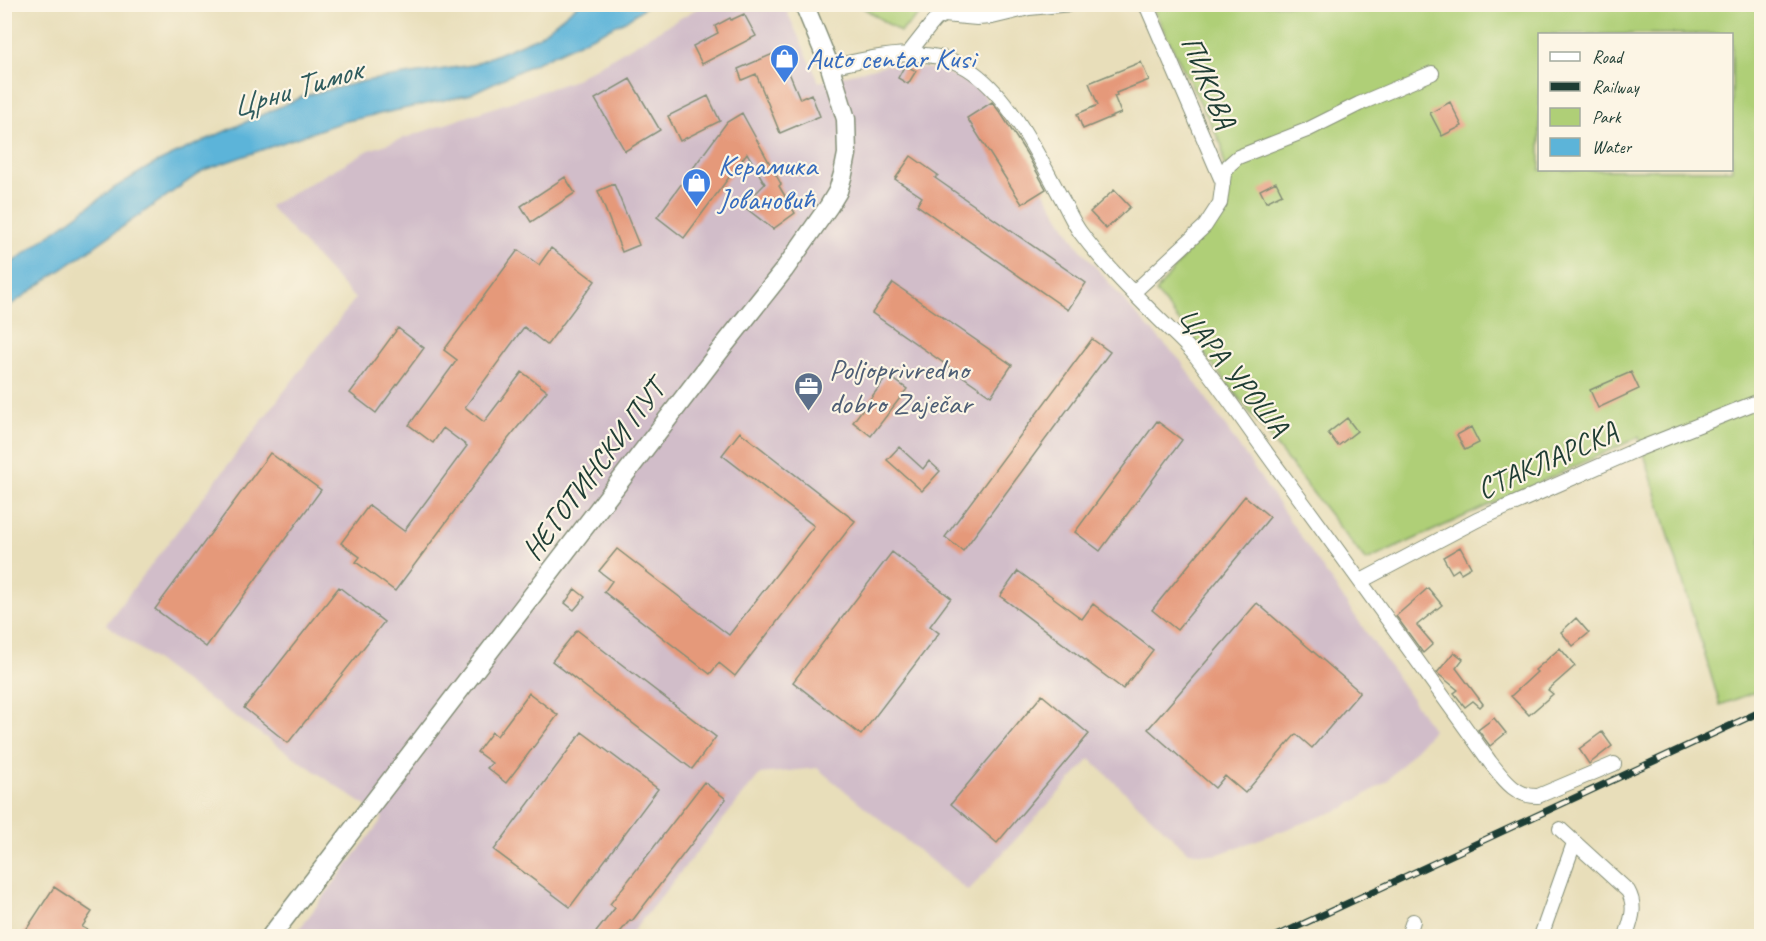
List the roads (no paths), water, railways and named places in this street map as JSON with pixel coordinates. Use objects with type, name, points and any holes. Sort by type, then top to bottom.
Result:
[{"type":"street","name":"НЕГОТИНСКИ ПУТ","points":[[271,936],[784,270],[838,191],[848,154],[846,119],[831,67],[804,4]]},
{"type":"street","points":[[908,54],[936,19],[944,15],[992,17],[1029,8],[1071,4]]},
{"type":"street","name":"ПИКОВА","points":[[1144,4],[1223,183]]},
{"type":"street","name":"ЦАРА УРОША","points":[[831,67],[877,57],[908,54],[954,61],[973,72],[991,88],[1006,105],[1023,131],[1079,230],[1104,262],[1193,353],[1490,762],[1521,794],[1530,796],[1538,796],[1614,764]]},
{"type":"street","points":[[1133,293],[1205,226],[1220,203],[1224,174],[1229,165],[1238,157],[1307,130],[1359,104],[1432,73]]},
{"type":"street","name":"СТАКЛАРСКА","points":[[1360,581],[1477,520],[1636,450],[1761,400]]},
{"type":"street","points":[[1560,829],[1622,885],[1632,898],[1632,917],[1626,936]]},
{"type":"street","points":[[1541,936],[1574,843]]},
{"type":"street","points":[[1408,936],[1413,921]]},
{"type":"water","points":[[579,4],[648,5],[625,21],[468,95],[342,122],[204,170],[5,309],[5,268],[114,188],[152,165],[304,96],[365,81],[472,65],[538,37]]},
{"type":"railway","points":[[1277,936],[1762,711]]},
{"type":"place","name":"Auto centar Kusi","points":[[785,84]]},
{"type":"place","name":"Керамика Јовановић","points":[[697,208]]},
{"type":"place","name":"Poljoprivredno dobro Zaječar","points":[[808,412]]},
{"type":"water label","name":"Црни Тимок","points":[[296,88]]}]
